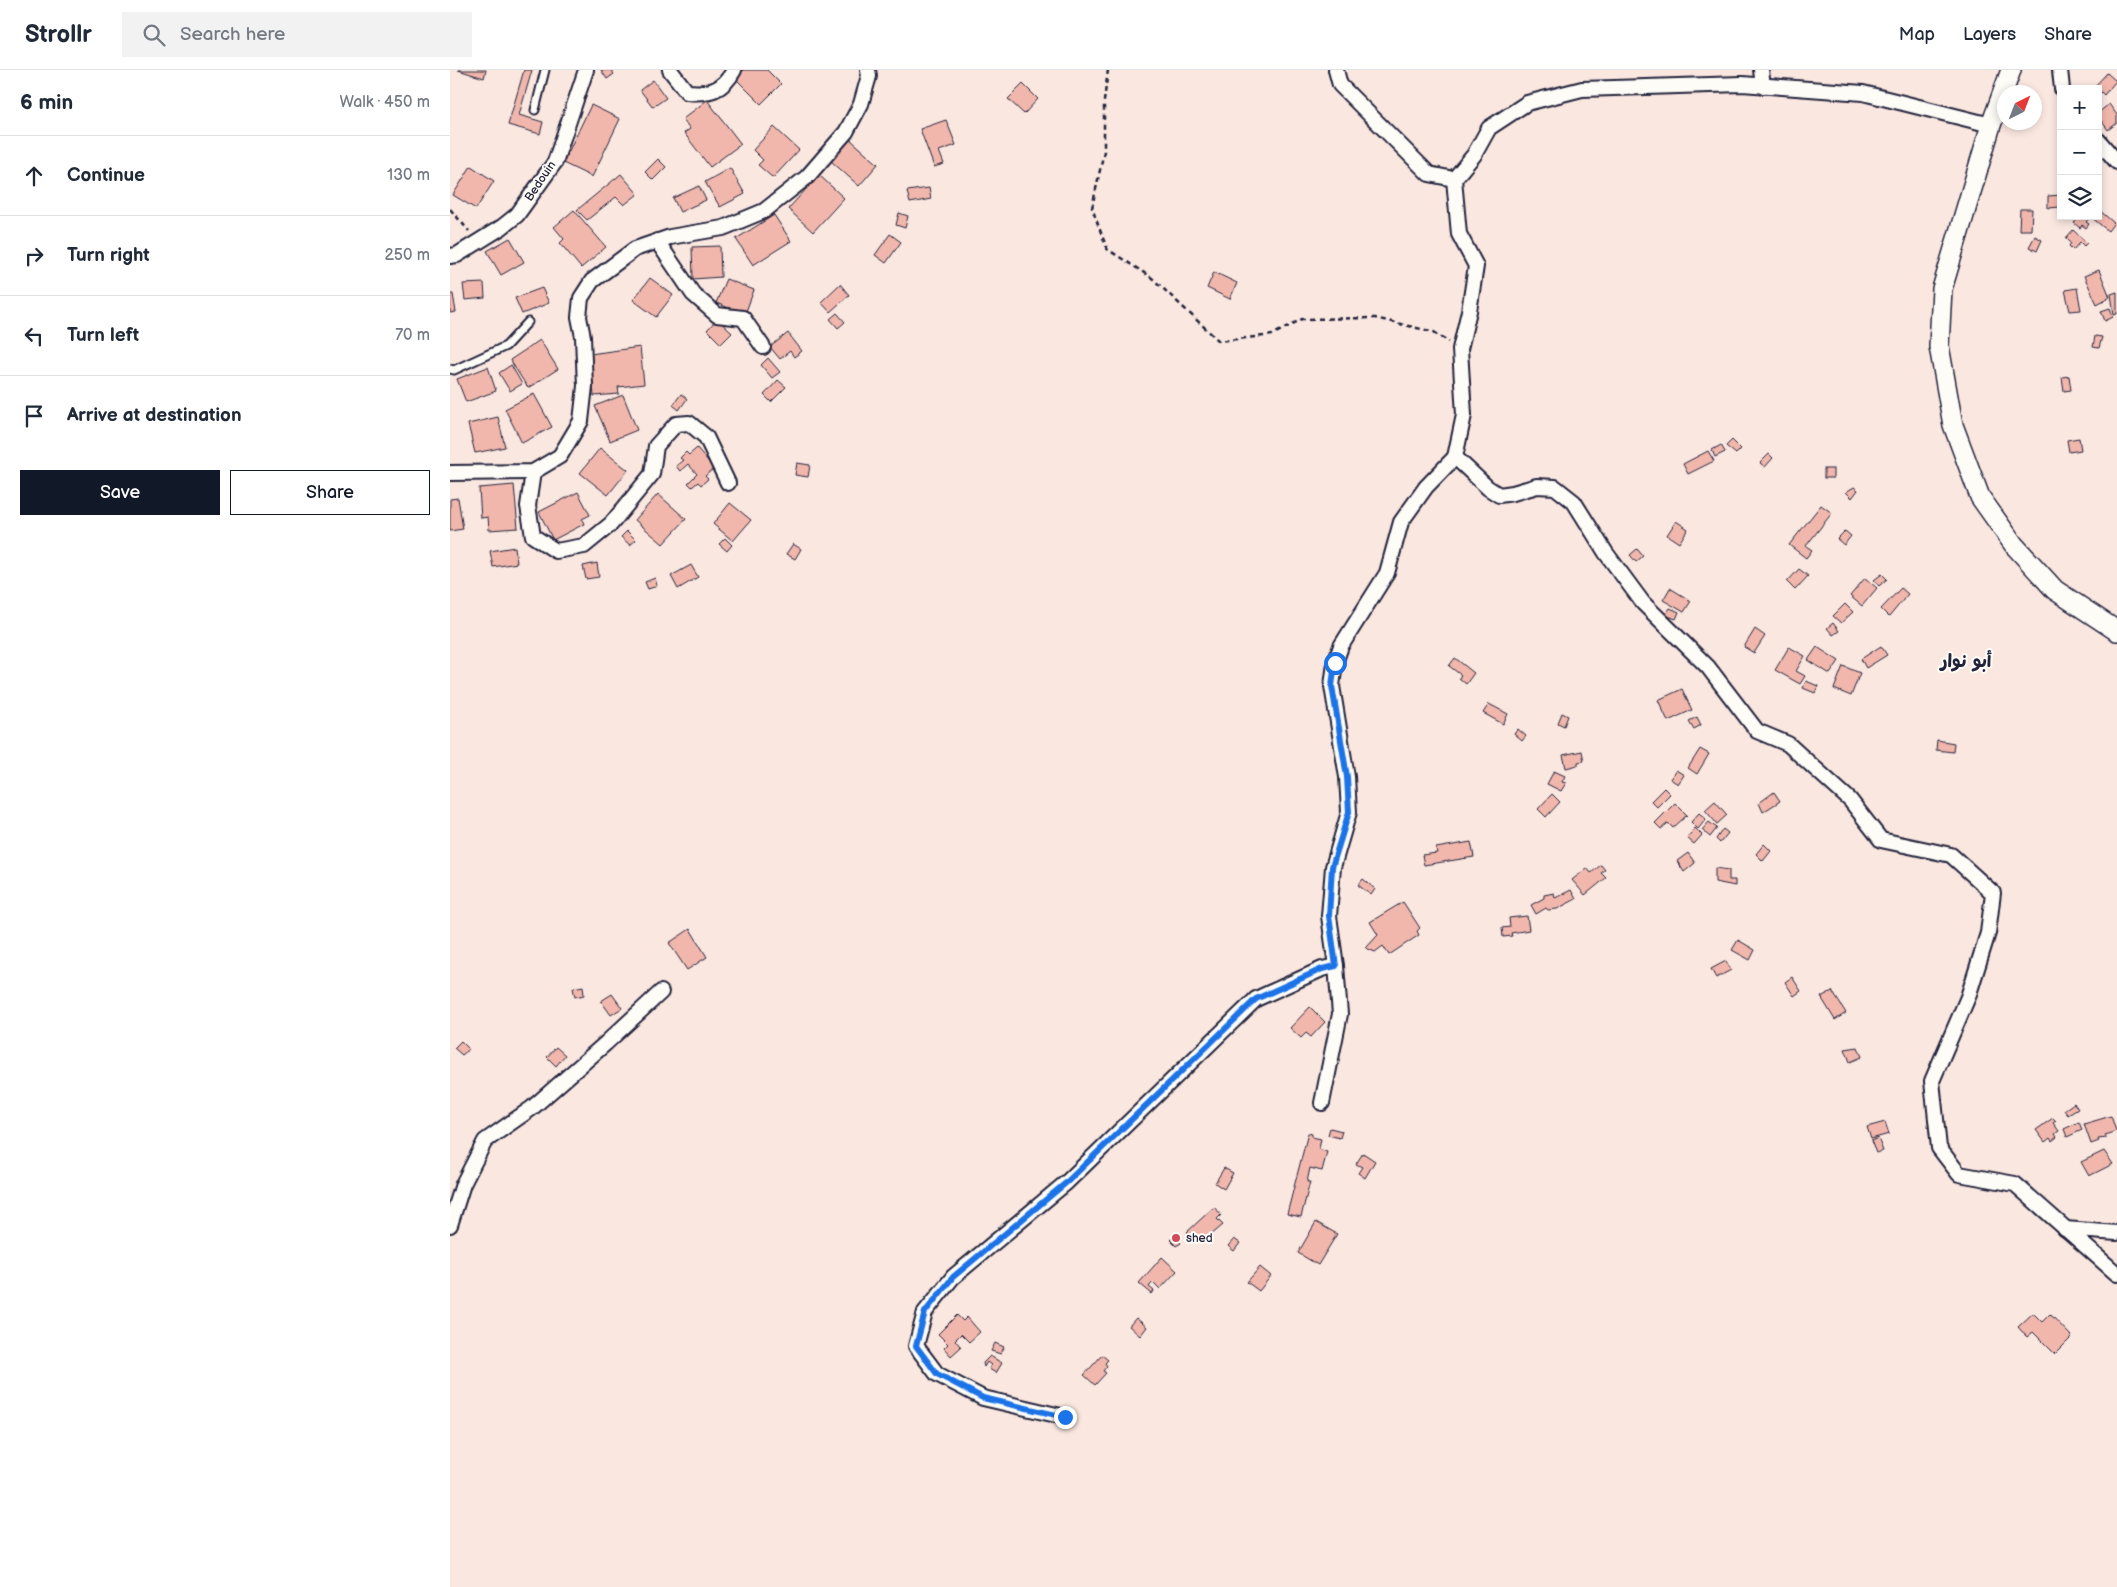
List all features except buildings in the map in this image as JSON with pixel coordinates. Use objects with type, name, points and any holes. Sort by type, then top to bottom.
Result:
[{"type":"main road","points":[[2011,70],[1991,126],[1942,289],[1939,346],[1953,425],[1980,497],[2014,545],[2055,590],[2117,631]]},
{"type":"street","name":"Bedouin","points":[[450,256],[456,255],[502,228],[517,215],[555,162],[586,70]]},
{"type":"street","points":[[670,70],[687,92],[704,94],[721,87],[734,70]]},
{"type":"street","points":[[450,473],[533,472],[560,456],[581,421],[585,386],[583,337],[579,316],[581,298],[592,281],[635,249],[670,236],[723,228],[764,211],[807,177],[846,132],[861,104],[869,76],[868,70]]},
{"type":"street","points":[[1336,70],[1340,84],[1429,174],[1454,180]]},
{"type":"street","points":[[1761,70],[1763,86]]},
{"type":"street","points":[[2060,70],[2062,85]]},
{"type":"street","points":[[1322,1104],[1340,1014],[1329,916],[1332,867],[1349,812],[1347,777],[1332,686],[1335,663],[1341,646],[1387,573],[1402,522],[1426,487],[1455,458],[1464,415],[1460,349],[1469,311],[1476,266],[1459,234],[1454,180],[1474,155],[1489,128],[1527,102],[1582,89],[1742,84],[1863,93],[1991,126]]},
{"type":"street","points":[[2102,145],[2117,162]]},
{"type":"street","points":[[657,241],[693,294],[717,315],[743,318],[763,346]]},
{"type":"street","points":[[533,472],[528,506],[533,536],[556,551],[584,546],[611,524],[652,474],[656,446],[676,424],[689,423],[706,437],[728,483]]},
{"type":"street","points":[[1455,458],[1488,488],[1499,495],[1537,486],[1555,487],[1574,502],[1606,553],[1643,603],[1708,667],[1757,731],[1788,744],[1850,800],[1881,840],[1951,855],[1993,894],[1988,933],[1968,997],[1932,1081],[1939,1148],[1959,1174],[2015,1184],[2117,1274]]},
{"type":"street","points":[[1065,1417],[983,1398],[937,1374],[916,1346],[925,1312],[953,1277],[1067,1182],[1256,999],[1322,969],[1336,966]]},
{"type":"street","points":[[450,1225],[463,1184],[485,1141],[532,1108],[661,992]]},
{"type":"street","points":[[2065,1229],[2117,1233]]},
{"type":"lane","points":[[535,110],[545,70]]},
{"type":"lane","points":[[450,369],[454,370],[506,346],[528,322]]},
{"type":"path","points":[[1108,70],[1104,101],[1104,151],[1092,208],[1108,249],[1152,278],[1219,341],[1272,335],[1302,319],[1375,318],[1434,332],[1460,349]]},
{"type":"path","points":[[450,209],[479,241]]},
{"type":"place","name":"shed","points":[[1176,1238]]},
{"type":"district","name":"أبو نوار","points":[[1966,661]]},
{"type":"route","points":[[1065,1417],[983,1398],[958,1383],[937,1374],[916,1346],[925,1312],[953,1277],[1067,1182],[1256,999],[1322,969],[1336,966],[1329,916],[1332,867],[1349,812],[1347,777],[1332,686],[1335,663]]}]
